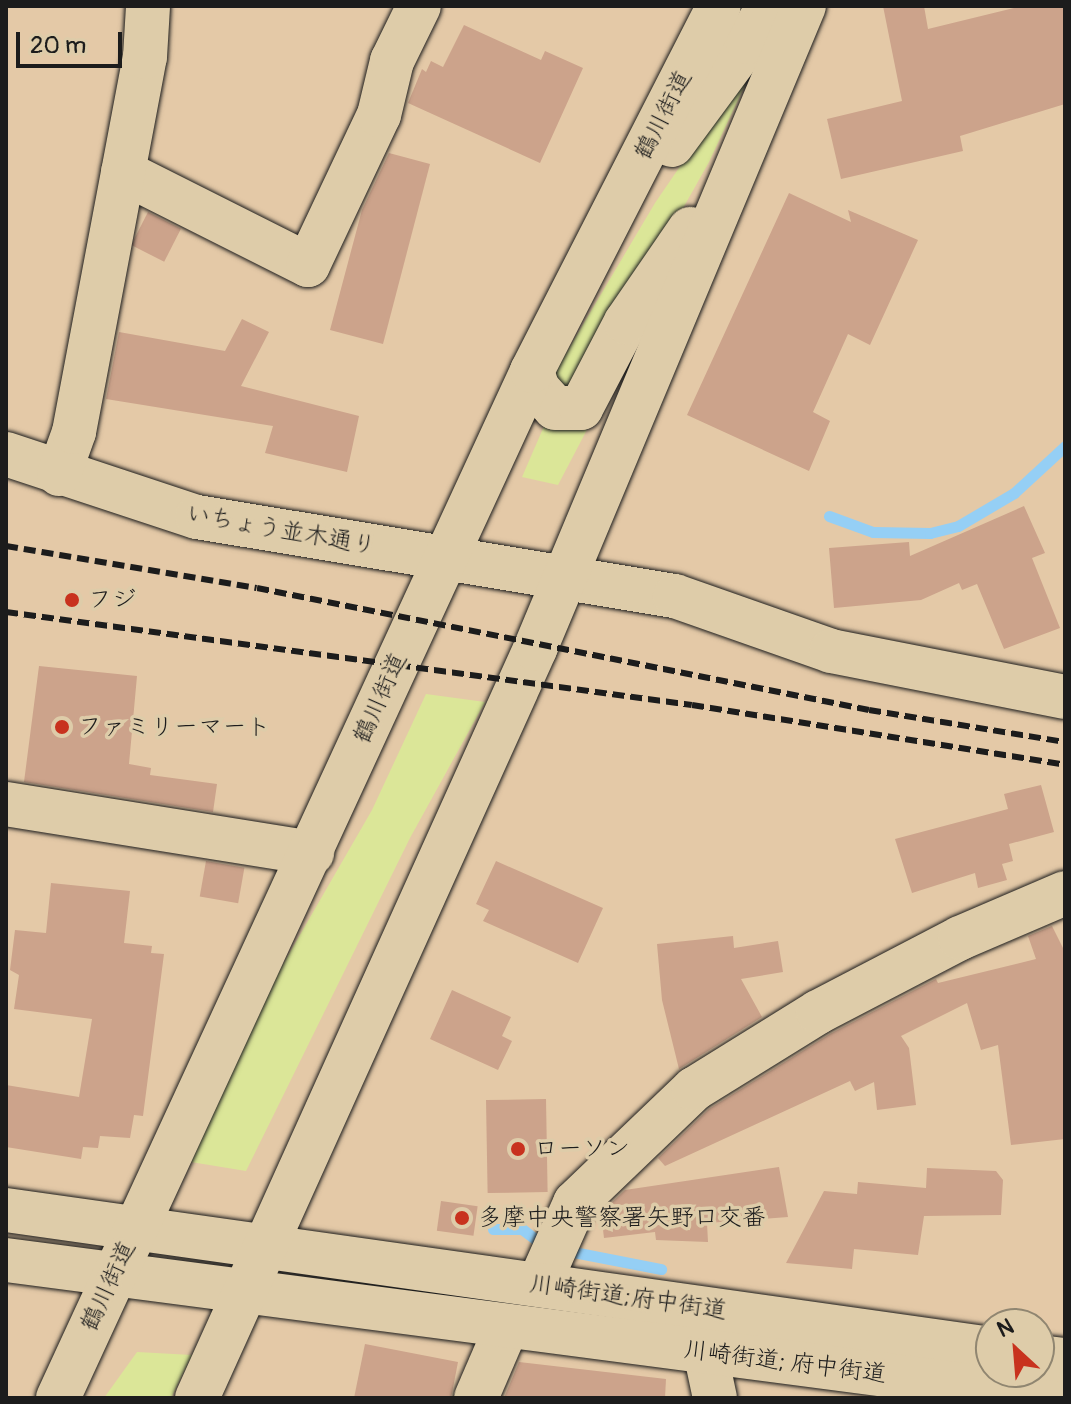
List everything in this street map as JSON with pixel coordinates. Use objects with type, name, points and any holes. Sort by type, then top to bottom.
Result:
[{"type":"main road","points":[[59,474],[74,432],[145,57],[148,6]]},
{"type":"main road","points":[[123,172],[308,265],[379,115],[392,61],[419,6]]},
{"type":"main road","name":"鶴川街道","points":[[58,1398],[532,371],[719,6]]},
{"type":"main road","points":[[594,250],[748,42],[768,6]]},
{"type":"main road","points":[[197,1398],[564,576],[804,6]]},
{"type":"main road","points":[[532,371],[538,389],[555,408],[581,408],[626,322],[746,148]]},
{"type":"main road","name":"いちょう並木通り","points":[[6,454],[197,517],[675,596],[760,623],[831,651],[1065,697]]},
{"type":"main road","points":[[6,804],[312,853]]},
{"type":"main road","points":[[550,1257],[575,1203],[694,1089],[818,1012],[960,938],[1065,893]]},
{"type":"main road","name":"川崎街道;府中街道","points":[[6,1210],[265,1245],[550,1257],[975,1346]]},
{"type":"main road","points":[[6,1260],[245,1291]]},
{"type":"main road","name":"川崎街道;府中街道","points":[[245,1291],[507,1326]]},
{"type":"main road","points":[[476,1398],[507,1326]]},
{"type":"main road","name":"川崎街道; 府中街道","points":[[507,1326],[1063,1398]]},
{"type":"main road","points":[[705,1351],[715,1398]]},
{"type":"green space","points":[[765,42],[709,162],[578,395],[549,382],[655,203]]},
{"type":"green space","points":[[548,417],[591,422],[558,485],[522,477]]},
{"type":"green space","points":[[426,694],[485,702],[410,838],[246,1171],[191,1162],[271,985],[372,810]]},
{"type":"green space","points":[[137,1352],[192,1355],[171,1398],[104,1398]]},
{"type":"building","points":[[883,6],[924,6],[928,29],[1022,6],[1065,6],[1065,104],[960,136],[963,151],[841,179],[827,119],[902,101]]},
{"type":"building","points":[[464,25],[541,60],[545,51],[583,68],[540,163],[408,103],[422,69],[426,72],[431,61],[443,67]]},
{"type":"building","points":[[389,153],[430,164],[383,344],[330,330],[362,210]]},
{"type":"building","points":[[789,193],[851,222],[848,210],[918,240],[870,345],[848,334],[813,412],[830,421],[809,471],[687,415]]},
{"type":"building","points":[[148,212],[181,229],[164,262],[131,245]]},
{"type":"building","points":[[242,319],[269,332],[241,386],[359,416],[347,472],[265,453],[273,426],[106,399],[119,332],[225,351]]},
{"type":"building","points":[[1024,506],[1045,553],[1032,558],[1060,628],[1004,649],[977,584],[962,590],[959,583],[921,600],[834,608],[829,548],[909,542],[910,556]]},
{"type":"building","points":[[39,666],[137,676],[129,764],[151,768],[150,775],[217,784],[213,812],[24,782]]},
{"type":"building","points":[[1041,785],[1054,832],[1009,844],[1013,861],[1002,864],[1007,880],[978,888],[975,873],[912,893],[895,839],[1008,809],[1004,794]]},
{"type":"building","points":[[206,861],[244,868],[238,903],[200,896]]},
{"type":"building","points":[[496,861],[603,908],[578,963],[483,921],[489,910],[476,904]]},
{"type":"building","points":[[51,883],[130,891],[124,943],[152,946],[151,953],[164,954],[143,1116],[134,1115],[130,1138],[100,1136],[98,1148],[83,1147],[81,1159],[6,1147],[6,1085],[79,1097],[92,1019],[14,1009],[19,975],[10,970],[15,930],[46,933]]},
{"type":"building","points":[[1052,926],[1065,952],[1065,1139],[1011,1145],[998,1045],[981,1050],[967,1003],[901,1036],[909,1048],[916,1105],[877,1110],[874,1082],[855,1091],[850,1081],[665,1166],[658,1158],[709,1109],[830,1034],[936,979],[938,983],[1036,959],[1028,936]]},
{"type":"building","points":[[733,936],[734,948],[778,941],[783,972],[741,979],[762,1017],[679,1069],[662,1000],[657,944]]},
{"type":"building","points":[[452,990],[511,1017],[502,1036],[512,1041],[498,1070],[430,1039]]},
{"type":"building","points":[[546,1099],[548,1192],[488,1193],[486,1100]]},
{"type":"building","points":[[779,1167],[788,1217],[707,1223],[708,1242],[656,1240],[655,1232],[604,1238],[601,1213],[625,1190]]},
{"type":"building","points":[[927,1168],[996,1171],[1003,1180],[1001,1215],[924,1216],[918,1255],[854,1249],[852,1269],[786,1263],[824,1191],[857,1194],[858,1182],[926,1188]]},
{"type":"building","points":[[441,1201],[478,1206],[473,1236],[437,1231]]},
{"type":"building","points":[[365,1344],[458,1362],[451,1398],[354,1398]]},
{"type":"building","points":[[519,1362],[666,1379],[665,1398],[504,1398]]},
{"type":"waterway","points":[[829,516],[873,532],[930,533],[958,526],[1014,493],[1065,446]]},
{"type":"waterway","points":[[493,1229],[522,1229],[546,1247]]},
{"type":"waterway","points":[[563,1250],[661,1269]]},
{"type":"railway","points":[[6,546],[257,588],[869,710],[1065,742]]},
{"type":"railway","points":[[6,612],[692,705],[1065,765]]},
{"type":"place","name":"フジ","points":[[72,600]]},
{"type":"place","name":"ファミリーマート","points":[[62,727]]},
{"type":"place","name":"ローソン","points":[[518,1149]]},
{"type":"place","name":"多摩中央警察署矢野口交番","points":[[462,1218]]}]
